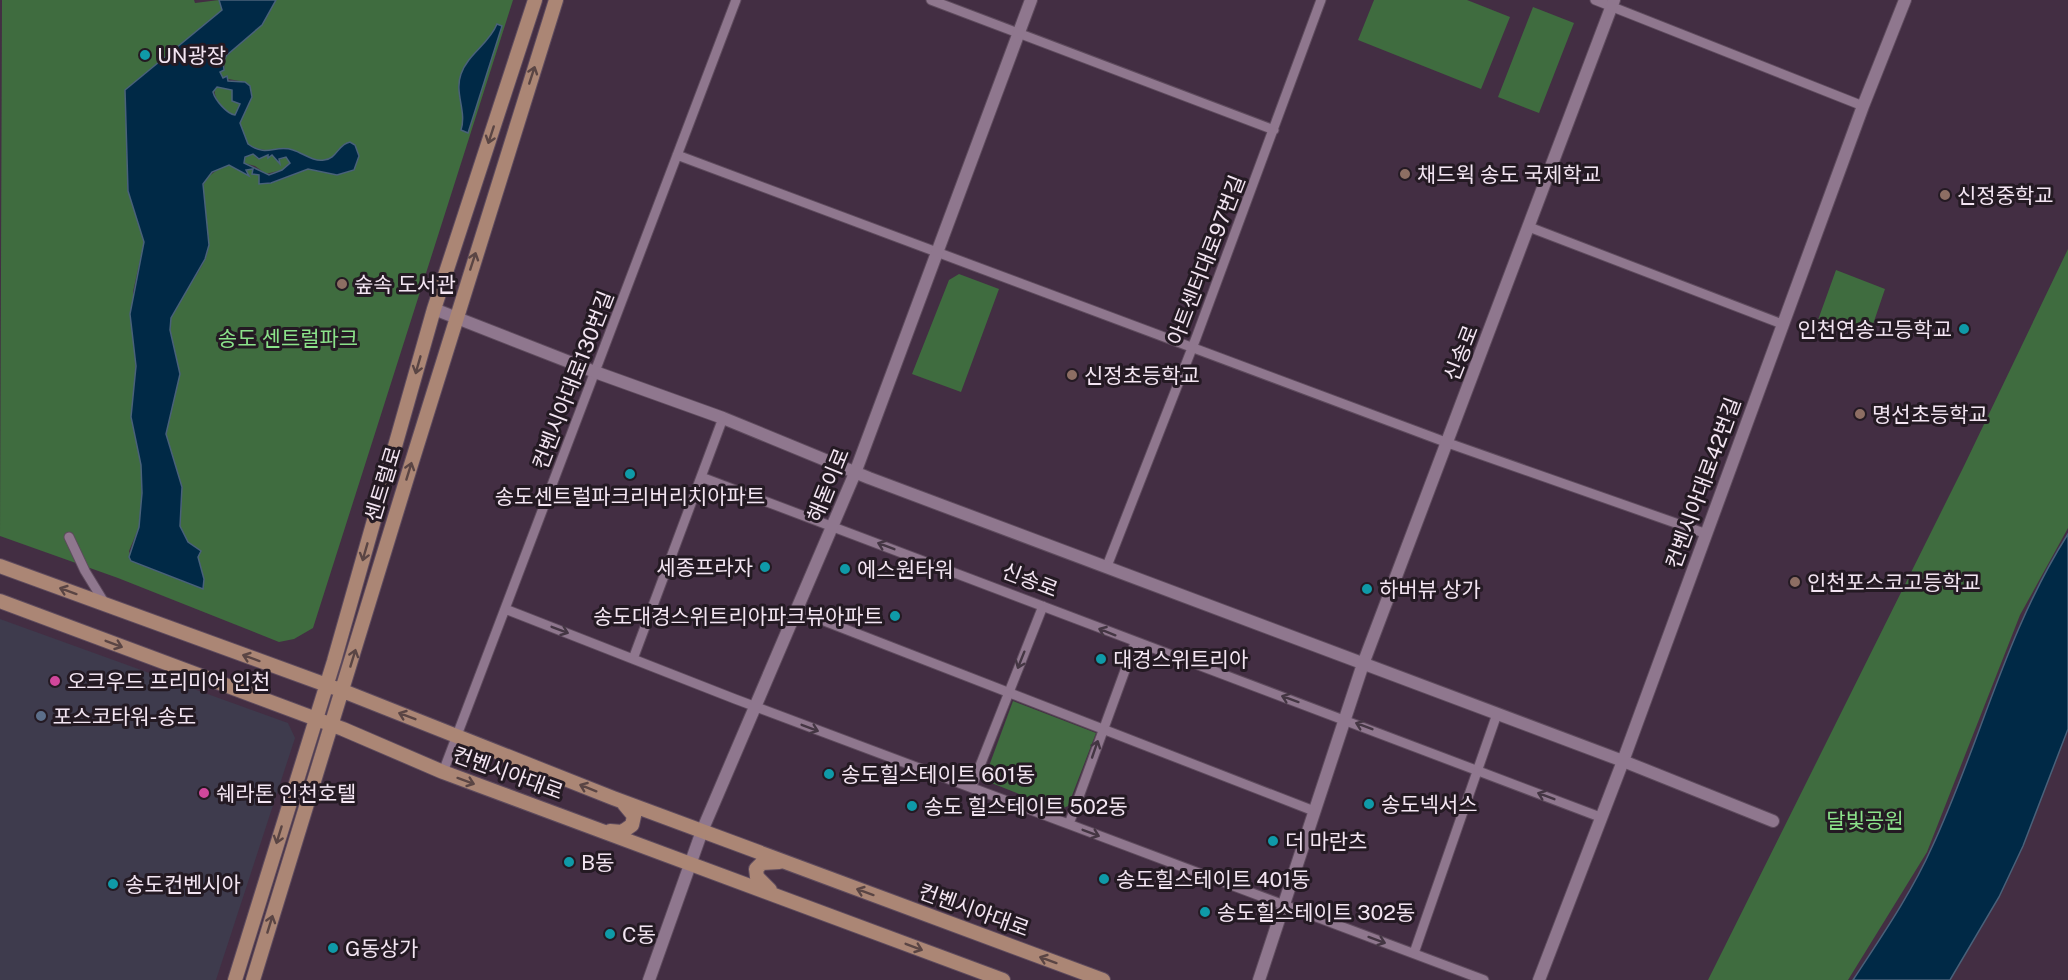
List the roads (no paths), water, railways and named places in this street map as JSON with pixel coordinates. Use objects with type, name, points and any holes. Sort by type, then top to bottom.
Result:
[{"type":"main road","name":"센트럴로","points":[[234,980],[326,686],[434,309],[535,0]]},
{"type":"main road","name":"센트럴로","points":[[253,980],[333,725],[455,317],[556,0]]},
{"type":"main road","name":"컨벤시아대로","points":[[0,566],[343,691],[613,798],[1103,980]]},
{"type":"main road","name":"컨벤시아대로","points":[[0,601],[333,725],[443,772],[605,830],[1003,980]]},
{"type":"main road","points":[[605,830],[622,832],[634,820],[632,810],[613,798]]},
{"type":"main road","points":[[777,895],[757,877],[757,867],[771,861],[790,864]]},
{"type":"street","name":"컨벤시아대로130번길","points":[[443,772],[736,0]]},
{"type":"street","points":[[931,0],[1274,130]]},
{"type":"street","name":"해돋이로","points":[[649,980],[702,831],[855,473],[1031,0]]},
{"type":"street","name":"아트센터대로97번길","points":[[1107,566],[1192,347],[1321,0]]},
{"type":"street","points":[[1595,0],[1613,3],[1863,106]]},
{"type":"street","name":"컨벤시아대로42번길","points":[[1539,980],[1623,761],[1704,533],[1863,106],[1905,0]]},
{"type":"street","name":"신송로","points":[[1259,980],[1364,664],[1613,3]]},
{"type":"street","points":[[677,155],[1448,443],[1704,533]]},
{"type":"street","points":[[1529,226],[1782,324]]},
{"type":"street","points":[[434,309],[595,372],[723,418],[855,473],[1623,761],[1773,821]]},
{"type":"street","points":[[633,659],[723,418]]},
{"type":"street","name":"신송로","points":[[701,477],[833,525],[1135,643],[1345,719]]},
{"type":"street","points":[[69,537],[97,594],[111,607]]},
{"type":"street","points":[[972,786],[1043,606]]},
{"type":"street","points":[[505,609],[756,707],[972,786],[1484,980]]},
{"type":"street","points":[[796,610],[1314,811]]},
{"type":"street","points":[[1069,824],[1135,643]]},
{"type":"street","points":[[1414,953],[1497,714]]},
{"type":"street","points":[[1345,719],[1600,817]]},
{"type":"water","points":[[219,0],[276,0],[262,25],[227,55],[223,62],[224,70],[220,72],[223,78],[227,76],[228,81],[245,82],[250,86],[252,97],[240,123],[248,144],[261,150],[281,148],[293,150],[312,159],[320,160],[332,157],[350,142],[355,145],[359,156],[354,170],[337,175],[308,169],[271,183],[259,184],[259,175],[252,174],[253,169],[246,170],[249,176],[229,165],[212,172],[203,184],[209,245],[205,259],[171,318],[170,330],[180,374],[166,434],[182,487],[180,526],[188,542],[201,551],[198,557],[204,579],[203,589],[131,561],[129,557],[139,527],[142,493],[141,465],[131,417],[136,366],[130,314],[144,242],[128,191],[125,90],[222,10]],"holes":[[[217,87],[232,90],[232,101],[240,104],[235,115],[225,109],[216,99],[213,92]],[[253,154],[259,159],[272,155],[280,164],[279,159],[286,157],[290,163],[282,170],[269,175],[244,163],[245,157]]]},
{"type":"water","points":[[497,24],[502,26],[468,133],[461,130],[463,116],[459,81],[468,61]]},
{"type":"water","points":[[2068,534],[2068,729],[2023,846],[1999,897],[1950,980],[1853,980],[1895,915],[1924,864],[1949,808],[2027,609]]},
{"type":"place","name":"UN광장","points":[[145,55]]},
{"type":"place","name":"채드윅 송도 국제학교","points":[[1405,174]]},
{"type":"place","name":"신정중학교","points":[[1945,195]]},
{"type":"place","name":"숲속 도서관","points":[[342,284]]},
{"type":"place","name":"인천연송고등학교","points":[[1964,329]]},
{"type":"place","name":"신정초등학교","points":[[1072,375]]},
{"type":"place","name":"명선초등학교","points":[[1860,414]]},
{"type":"place","name":"송도센트럴파크리버리치아파트","points":[[630,474]]},
{"type":"place","name":"세종프라자","points":[[765,567]]},
{"type":"place","name":"에스원타워","points":[[845,569]]},
{"type":"place","name":"인천포스코고등학교","points":[[1795,582]]},
{"type":"place","name":"하버뷰 상가","points":[[1367,589]]},
{"type":"place","name":"송도대경스위트리아파크뷰아파트","points":[[895,616]]},
{"type":"place","name":"대경스위트리아","points":[[1101,659]]},
{"type":"place","name":"오크우드 프리미어 인천","points":[[55,681]]},
{"type":"place","name":"포스코타워-송도","points":[[41,716]]},
{"type":"place","name":"송도힐스테이트 601동","points":[[829,774]]},
{"type":"place","name":"쉐라톤 인천호텔","points":[[204,793]]},
{"type":"place","name":"송도넥서스","points":[[1369,804]]},
{"type":"place","name":"송도 힐스테이트 502동","points":[[912,806]]},
{"type":"place","name":"더 마란츠","points":[[1273,841]]},
{"type":"place","name":"B동","points":[[569,862]]},
{"type":"place","name":"송도힐스테이트 401동","points":[[1104,879]]},
{"type":"place","name":"송도컨벤시아","points":[[113,884]]},
{"type":"place","name":"송도힐스테이트 302동","points":[[1205,912]]},
{"type":"place","name":"C동","points":[[610,934]]},
{"type":"place","name":"G동상가","points":[[333,948]]},
{"type":"park label","name":"송도 센트럴파크","points":[[288,338]]},
{"type":"park label","name":"달빛공원","points":[[1865,820]]}]
